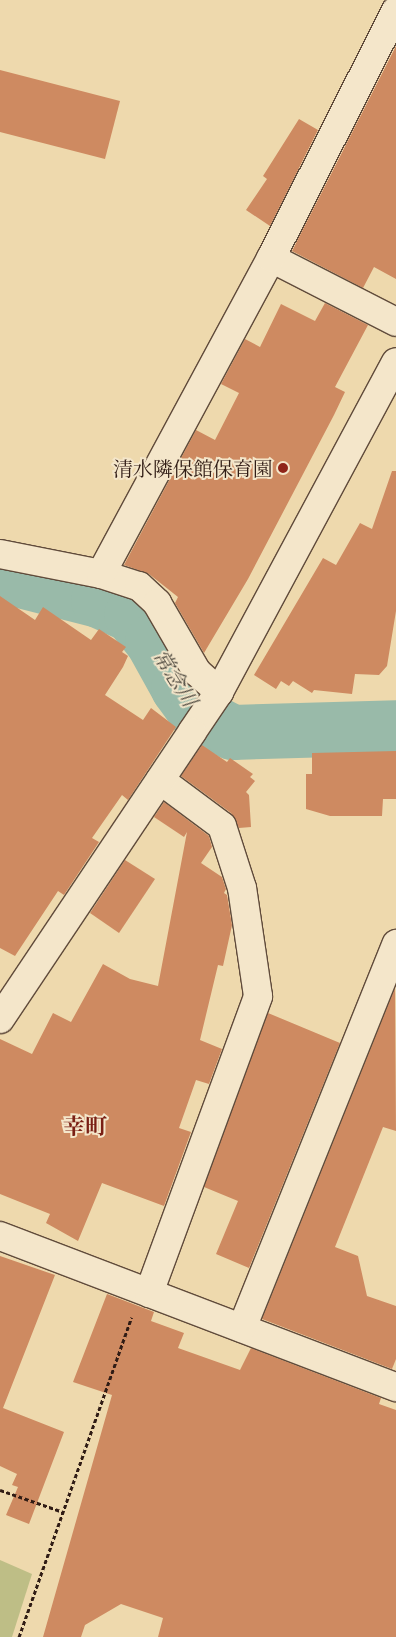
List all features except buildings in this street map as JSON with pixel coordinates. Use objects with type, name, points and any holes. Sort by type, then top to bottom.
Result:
[{"type":"street","points":[[102,574],[271,258],[396,11]]},
{"type":"street","points":[[271,258],[396,322]]},
{"type":"street","points":[[1,1015],[219,692],[387,395],[396,362]]},
{"type":"street","points":[[0,554],[102,574],[139,586],[157,603],[198,672],[219,692]]},
{"type":"street","points":[[145,1292],[258,996],[242,888],[222,826],[160,780]]},
{"type":"street","points":[[242,1328],[396,944]]},
{"type":"street","points":[[0,1236],[396,1386]]},
{"type":"path","points":[[19,1637],[63,1512],[145,1292]]},
{"type":"path","points":[[0,1490],[63,1512]]},
{"type":"green space","points":[[0,1560],[32,1574],[12,1637],[0,1637]]},
{"type":"waterway","name":"常念川","points":[[0,575],[98,600],[131,615],[152,641],[178,688],[196,713],[232,732],[396,727]]},
{"type":"place","name":"清水隣保館保育園","points":[[283,468]]},
{"type":"district","name":"幸町","points":[[85,1127]]}]
